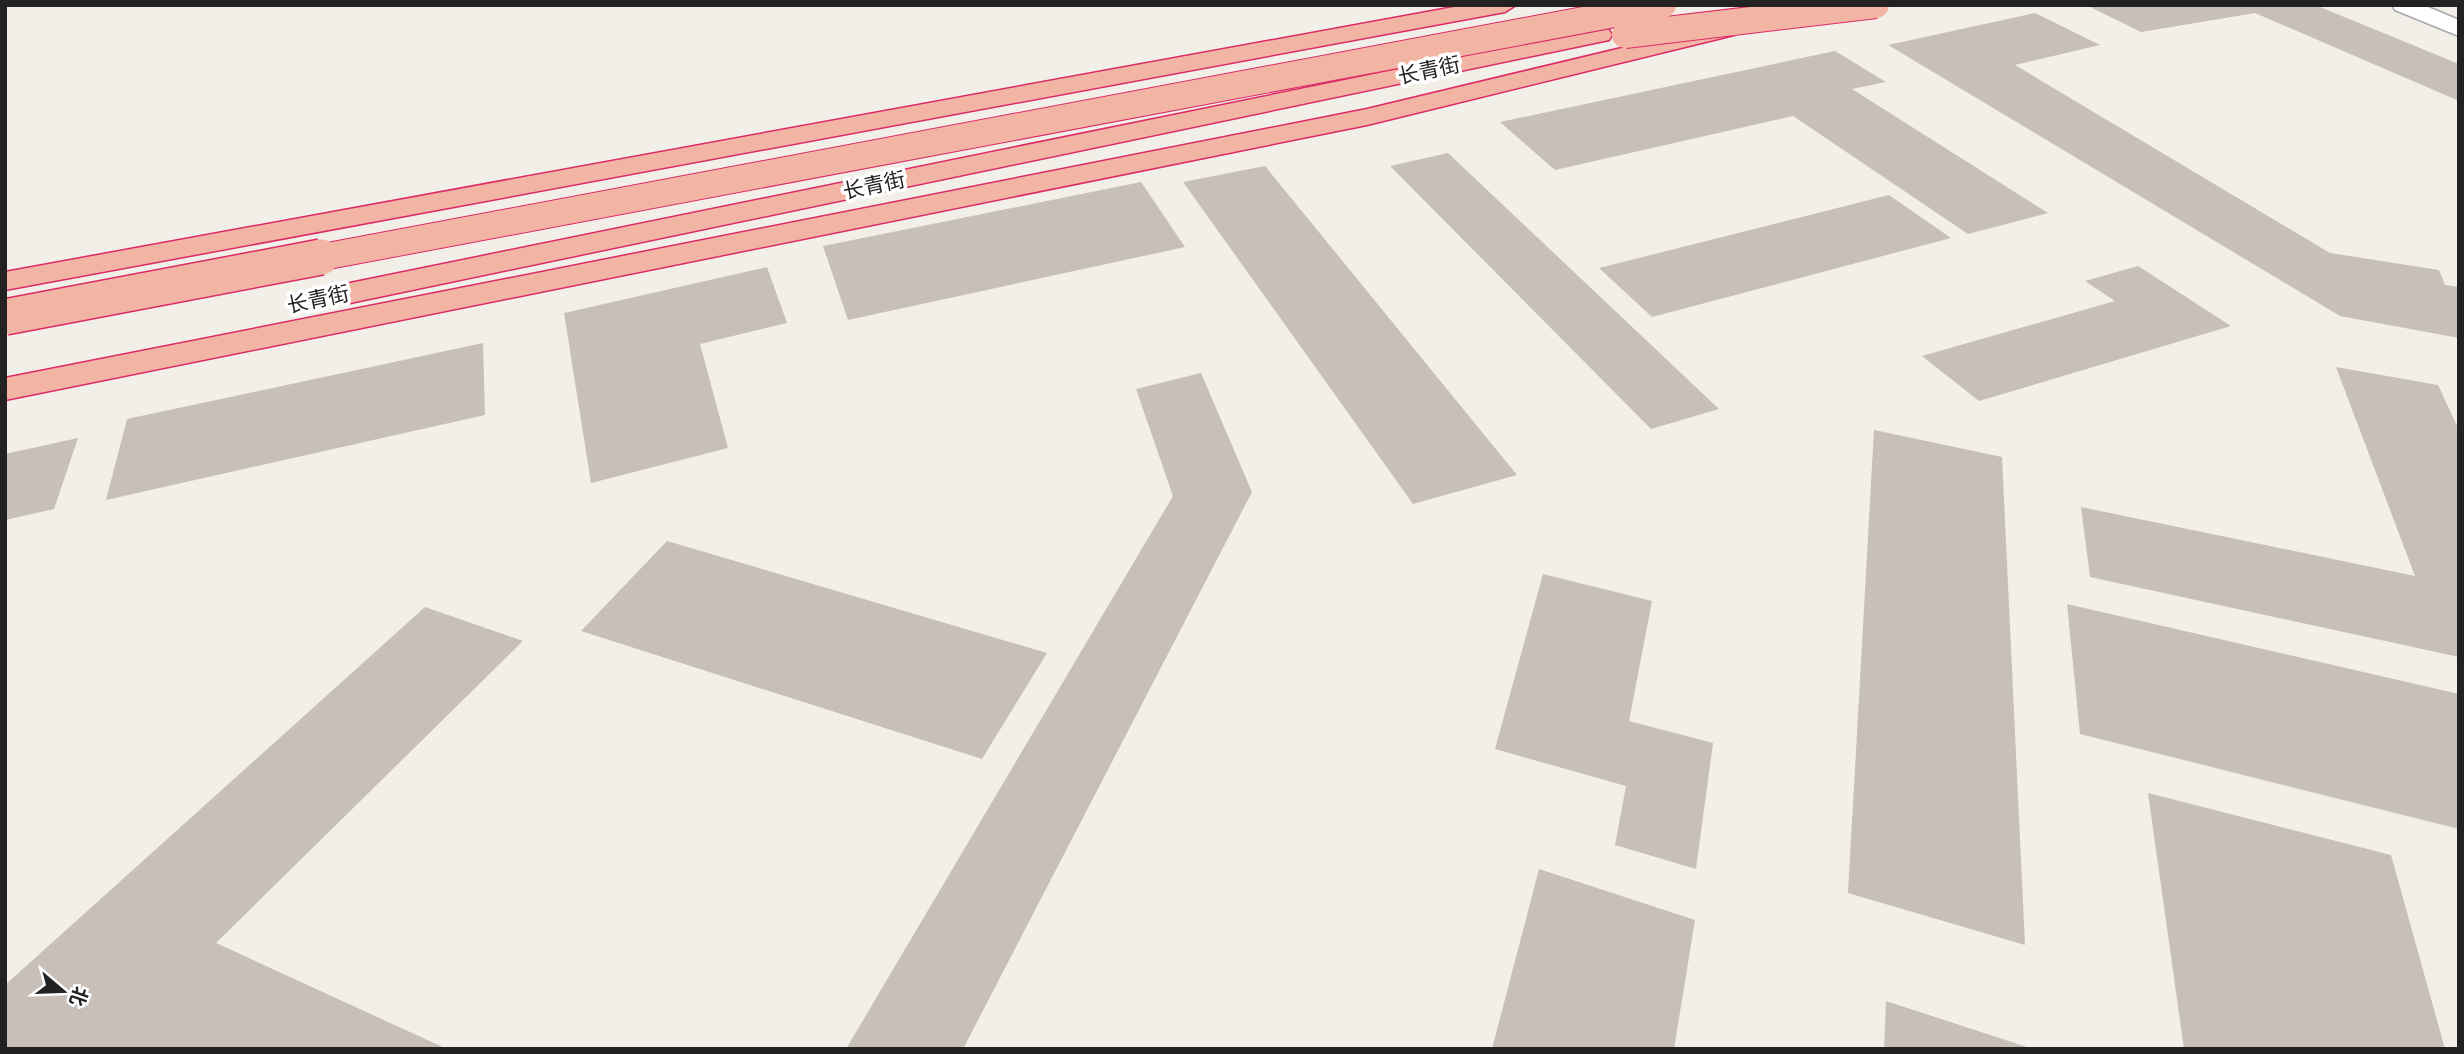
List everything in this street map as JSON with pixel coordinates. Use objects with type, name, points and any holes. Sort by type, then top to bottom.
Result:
[{"type":"highway","points":[[5,281],[1505,5]]},
{"type":"highway","name":"长青街","points":[[5,317],[1662,5]]},
{"type":"highway","name":"长青街","points":[[5,364],[1742,5]]},
{"type":"highway","points":[[5,389],[1367,117],[1828,5]]},
{"type":"highway","points":[[1564,42],[1876,5]]},
{"type":"street","points":[[2403,5],[2459,29]]},
{"type":"building","points":[[2086,5],[2315,5],[2459,64],[2459,101],[2255,13],[2141,32]]},
{"type":"building","points":[[2035,13],[2100,45],[2015,65],[2330,253],[2439,270],[2445,285],[2459,287],[2459,338],[2340,316],[1888,45]]},
{"type":"building","points":[[1835,51],[1886,82],[1852,89],[2048,213],[1968,234],[1793,116],[1555,170],[1500,122]]},
{"type":"building","points":[[1448,153],[1719,409],[1651,429],[1390,166]]},
{"type":"building","points":[[1265,166],[1517,475],[1413,504],[1183,182]]},
{"type":"building","points":[[1141,182],[1185,247],[848,320],[823,246]]},
{"type":"building","points":[[1889,195],[1951,238],[1652,317],[1599,268]]},
{"type":"building","points":[[2138,266],[2231,326],[1979,401],[1922,356],[2115,301],[2085,281]]},
{"type":"building","points":[[767,267],[787,323],[700,344],[728,448],[591,483],[564,313]]},
{"type":"building","points":[[483,343],[485,415],[106,500],[127,419]]},
{"type":"building","points":[[2336,367],[2438,385],[2459,430],[2459,657],[2090,577],[2081,507],[2415,576]]},
{"type":"building","points":[[1201,373],[1252,492],[963,1049],[846,1049],[1173,496],[1136,389]]},
{"type":"building","points":[[1874,430],[2002,457],[2025,945],[1848,893]]},
{"type":"building","points":[[78,438],[54,509],[5,520],[5,454]]},
{"type":"building","points":[[667,541],[1047,653],[982,759],[581,631]]},
{"type":"building","points":[[1543,574],[1652,601],[1629,721],[1713,743],[1696,869],[1615,845],[1626,786],[1495,749]]},
{"type":"building","points":[[2067,604],[2459,694],[2459,829],[2080,734]]},
{"type":"building","points":[[425,607],[523,641],[216,943],[447,1049],[5,1049],[5,985]]},
{"type":"building","points":[[2148,793],[2391,855],[2445,1049],[2184,1049]]},
{"type":"building","points":[[1539,869],[1695,920],[1674,1049],[1492,1049]]},
{"type":"building","points":[[1886,1001],[2030,1048],[2030,1049],[1884,1049]]}]
